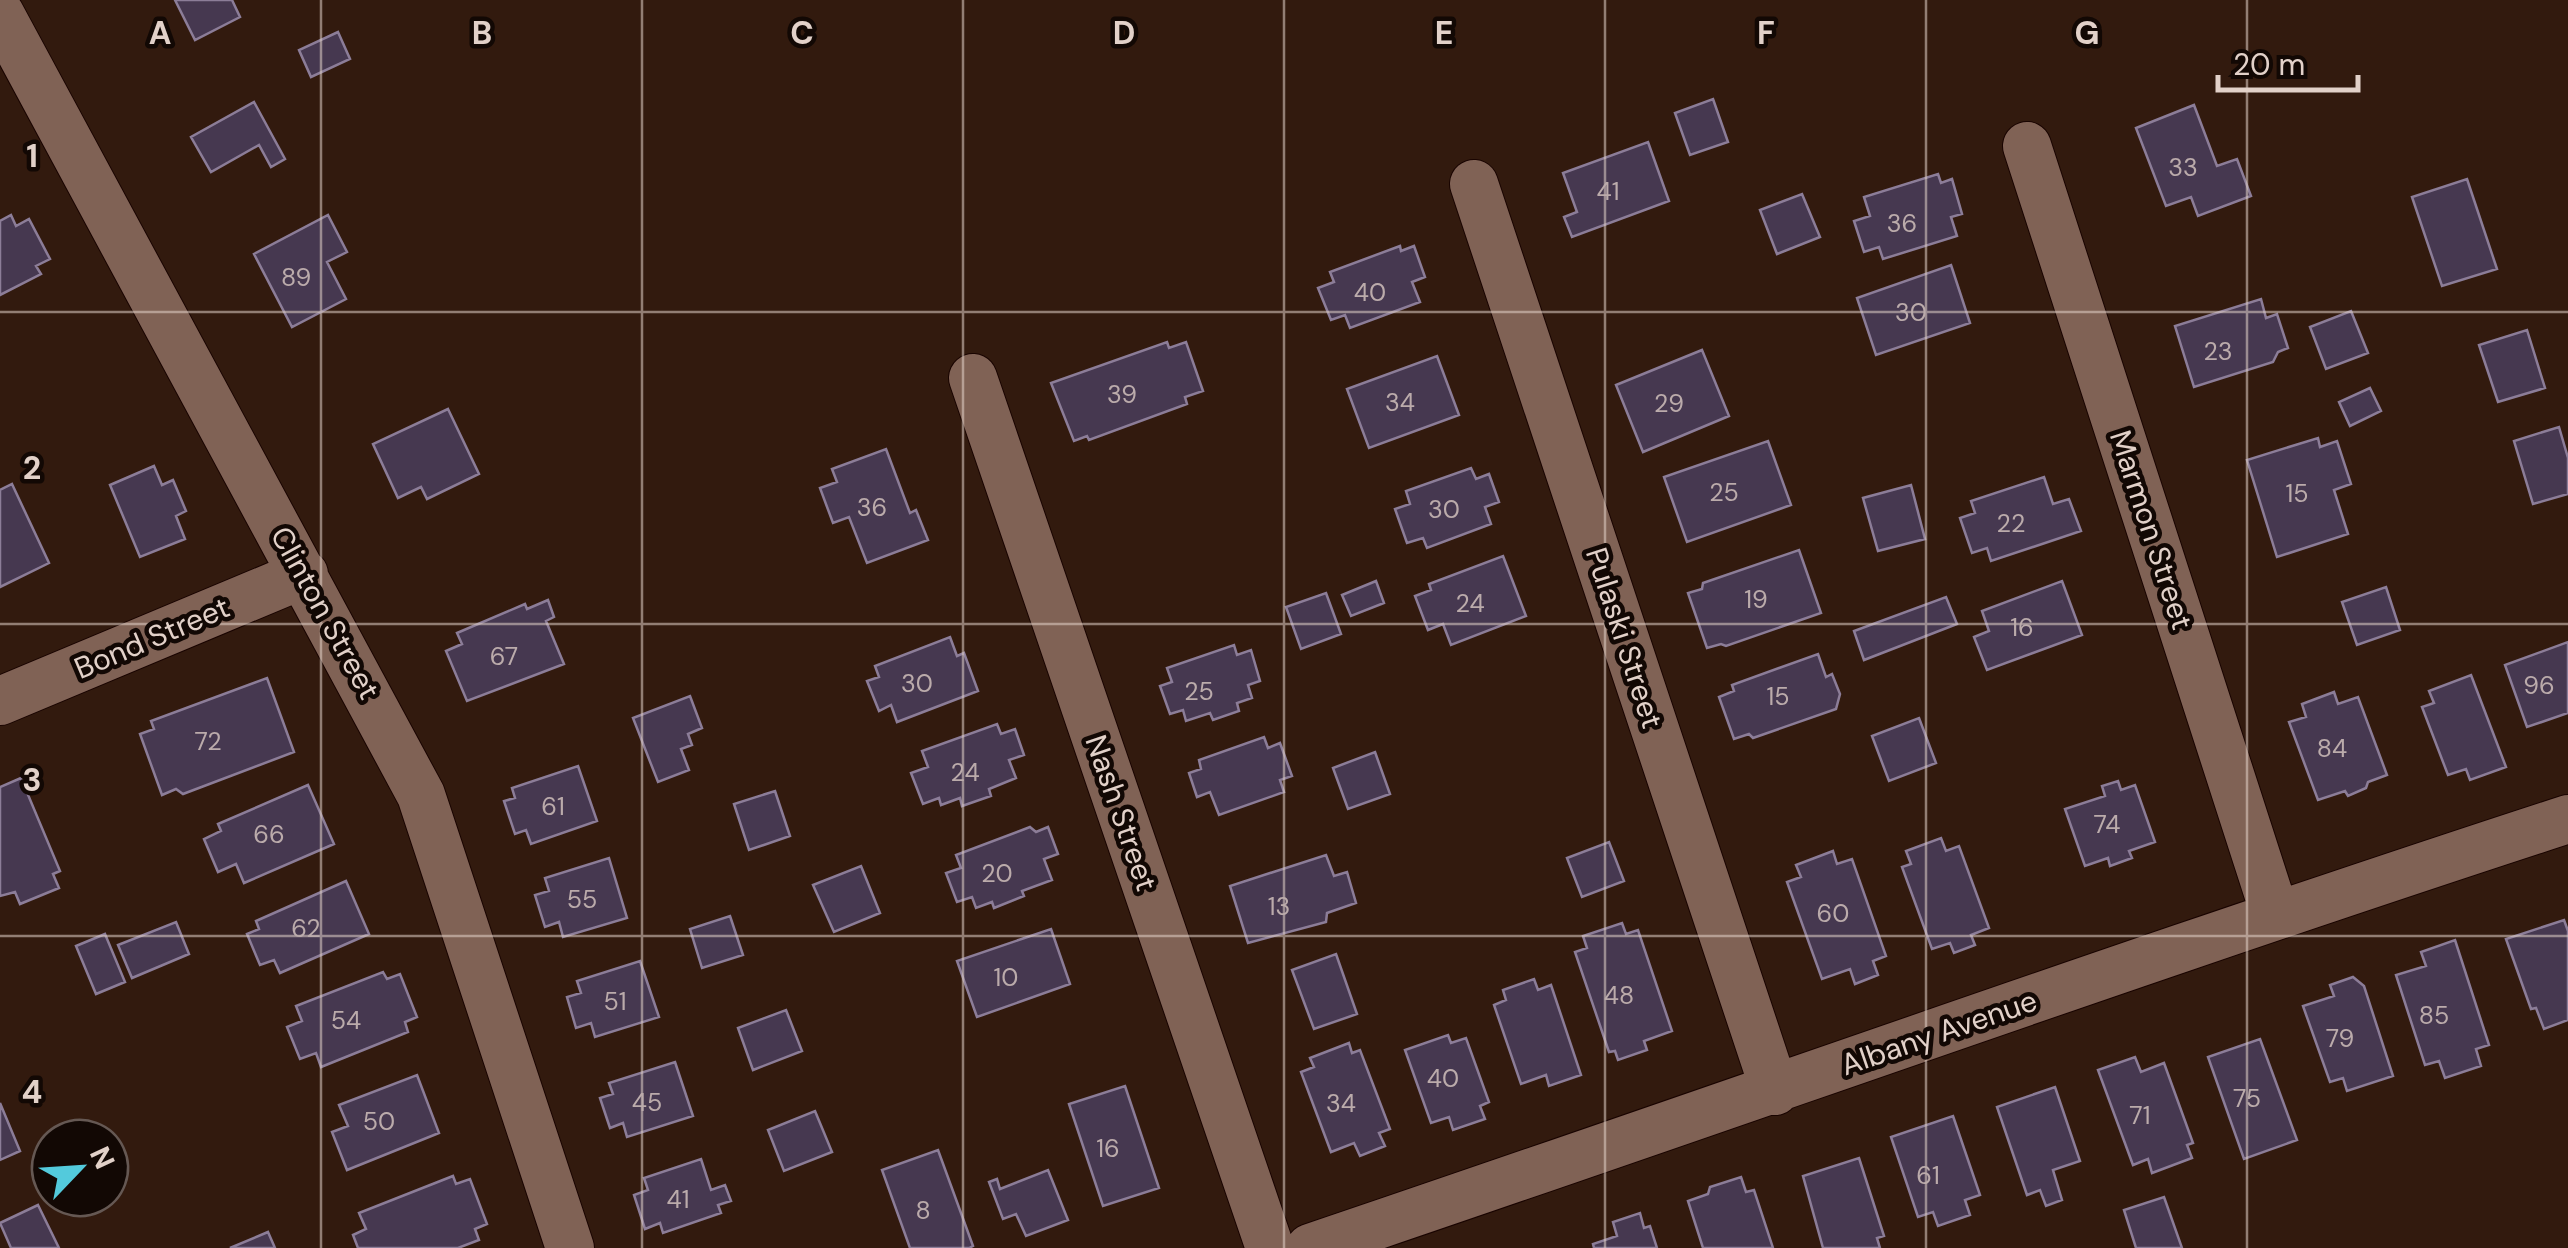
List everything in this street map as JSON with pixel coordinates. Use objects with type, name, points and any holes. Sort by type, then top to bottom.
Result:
[{"type":"street","name":"Clinton Street","points":[[0,14],[411,772],[431,817],[570,1248]]},
{"type":"street","name":"Marmon Street","points":[[2027,146],[2275,914]]},
{"type":"street","name":"Pulaski Street","points":[[1474,184],[1775,1091]]},
{"type":"street","name":"Nash Street","points":[[973,378],[1270,1248]]},
{"type":"street","name":"Bond Street","points":[[0,702],[304,574]]},
{"type":"street","name":"Albany Avenue","points":[[1310,1248],[1775,1091],[2275,914],[2568,819]]},
{"type":"building","points":[[175,0],[232,0],[240,17],[195,40]]},
{"type":"building","points":[[338,32],[350,59],[311,77],[299,50]]},
{"type":"building","points":[[1713,99],[1728,142],[1690,155],[1675,113]]},
{"type":"building","points":[[254,102],[285,159],[271,167],[259,145],[211,172],[191,137]]},
{"type":"building","points":[[2194,105],[2217,166],[2237,159],[2251,196],[2198,216],[2191,197],[2166,206],[2136,128]]},
{"type":"building","points":[[1648,142],[1669,201],[1572,237],[1564,217],[1577,212],[1563,173]]},
{"type":"building","points":[[1938,174],[1941,183],[1952,179],[1962,214],[1951,217],[1957,236],[1883,259],[1879,247],[1864,252],[1854,221],[1870,216],[1864,197]]},
{"type":"building","points":[[2467,179],[2497,269],[2442,286],[2412,197]]},
{"type":"building","points":[[1802,194],[1820,237],[1777,254],[1760,210]]},
{"type":"building","points":[[11,215],[16,226],[29,219],[50,259],[36,266],[41,274],[0,295],[0,221]]},
{"type":"building","points":[[328,215],[347,252],[327,262],[346,299],[292,327],[254,254]]},
{"type":"building","points":[[1400,246],[1401,251],[1414,246],[1425,277],[1412,282],[1420,302],[1350,328],[1345,315],[1331,320],[1318,288],[1334,282],[1330,272]]},
{"type":"building","points":[[1951,265],[1970,323],[1876,355],[1857,298]]},
{"type":"building","points":[[2261,299],[2266,318],[2277,314],[2288,348],[2278,352],[2273,362],[2194,387],[2175,326]]},
{"type":"building","points":[[2351,311],[2368,353],[2326,369],[2310,327]]},
{"type":"building","points":[[2527,330],[2545,388],[2498,402],[2479,345]]},
{"type":"building","points":[[1167,342],[1169,348],[1186,342],[1203,391],[1185,397],[1187,404],[1089,440],[1087,436],[1074,441],[1051,383]]},
{"type":"building","points":[[1702,350],[1729,416],[1643,452],[1616,385]]},
{"type":"building","points":[[1437,356],[1459,415],[1369,448],[1347,389]]},
{"type":"building","points":[[2370,388],[2381,411],[2350,426],[2339,402]]},
{"type":"building","points":[[448,409],[479,474],[427,499],[421,487],[398,498],[373,444]]},
{"type":"building","points":[[2559,427],[2568,458],[2568,494],[2533,504],[2514,441]]},
{"type":"building","points":[[2318,438],[2320,447],[2337,441],[2351,484],[2334,490],[2348,534],[2277,557],[2247,460]]},
{"type":"building","points":[[1768,441],[1791,505],[1687,542],[1664,477]]},
{"type":"building","points":[[886,449],[910,513],[916,510],[928,540],[867,563],[849,517],[833,523],[820,488],[837,482],[832,469]]},
{"type":"building","points":[[154,466],[162,485],[173,480],[186,511],[176,516],[185,539],[140,557],[110,485]]},
{"type":"building","points":[[1471,468],[1476,479],[1489,474],[1499,502],[1485,507],[1491,524],[1427,548],[1423,538],[1407,543],[1395,509],[1410,504],[1406,491]]},
{"type":"building","points":[[2044,477],[2053,504],[2069,499],[2081,531],[1991,561],[1987,548],[1972,553],[1960,518],[1975,513],[1971,501]]},
{"type":"building","points":[[12,484],[49,563],[0,587],[0,490]]},
{"type":"building","points":[[1911,485],[1925,539],[1878,551],[1863,498]]},
{"type":"building","points":[[1799,550],[1821,613],[1726,646],[1707,648],[1688,593],[1702,589],[1703,583]]},
{"type":"building","points":[[1503,556],[1526,616],[1451,645],[1443,624],[1428,630],[1415,596],[1431,590],[1429,584]]},
{"type":"building","points":[[1376,581],[1384,603],[1351,616],[1342,595]]},
{"type":"building","points":[[2062,581],[2082,635],[1987,670],[1974,637],[1989,631],[1982,611]]},
{"type":"building","points":[[2386,587],[2400,630],[2357,645],[2342,602]]},
{"type":"building","points":[[1326,593],[1341,634],[1301,649],[1286,607]]},
{"type":"building","points":[[1946,597],[1957,624],[1864,660],[1854,631]]},
{"type":"building","points":[[548,600],[554,617],[546,621],[564,664],[467,701],[446,651],[462,644],[457,633],[525,604],[527,609]]},
{"type":"building","points":[[950,637],[957,656],[964,653],[978,691],[897,722],[891,705],[879,711],[867,681],[879,677],[875,666]]},
{"type":"building","points":[[2568,642],[2568,713],[2527,727],[2505,665]]},
{"type":"building","points":[[1234,645],[1237,655],[1251,650],[1260,681],[1248,685],[1252,698],[1237,703],[1239,711],[1213,720],[1210,713],[1186,721],[1183,710],[1170,714],[1160,686],[1172,682],[1167,668]]},
{"type":"building","points":[[1818,654],[1826,677],[1832,674],[1840,694],[1836,709],[1753,738],[1749,734],[1734,739],[1719,697],[1734,691],[1732,685]]},
{"type":"building","points":[[2471,675],[2506,767],[2470,780],[2466,769],[2448,775],[2422,707],[2434,703],[2429,691]]},
{"type":"building","points":[[267,678],[294,752],[183,794],[176,789],[162,795],[140,734],[154,729],[151,721]]},
{"type":"building","points":[[2334,692],[2338,704],[2358,697],[2387,775],[2348,796],[2345,791],[2318,800],[2289,722],[2306,717],[2302,704]]},
{"type":"building","points":[[690,696],[702,728],[688,734],[692,745],[681,749],[689,770],[658,782],[633,718]]},
{"type":"building","points":[[1919,718],[1936,763],[1889,781],[1872,736]]},
{"type":"building","points":[[997,724],[1001,734],[1015,729],[1024,755],[1009,760],[1016,778],[989,789],[991,796],[962,806],[960,798],[941,805],[939,798],[923,804],[911,773],[928,767],[922,751]]},
{"type":"building","points":[[1264,737],[1268,748],[1280,743],[1292,776],[1280,780],[1284,792],[1219,815],[1210,792],[1197,797],[1189,773],[1201,769],[1199,760]]},
{"type":"building","points":[[1375,752],[1390,794],[1348,809],[1333,768]]},
{"type":"building","points":[[578,766],[597,821],[531,844],[526,830],[515,834],[504,801],[515,798],[512,788]]},
{"type":"building","points":[[21,778],[60,871],[53,874],[59,888],[20,904],[15,892],[0,896],[0,787]]},
{"type":"building","points":[[2118,781],[2121,790],[2135,785],[2155,842],[2129,851],[2132,858],[2110,866],[2108,858],[2085,866],[2065,809],[2105,796],[2102,786]]},
{"type":"building","points":[[308,785],[334,844],[244,883],[236,864],[218,872],[204,839],[221,831],[218,824]]},
{"type":"building","points":[[775,791],[790,836],[749,850],[734,804]]},
{"type":"building","points":[[1030,827],[1036,832],[1048,827],[1058,854],[1044,859],[1052,880],[1022,891],[1024,896],[994,908],[992,902],[976,908],[972,897],[957,902],[946,873],[961,868],[956,855]]},
{"type":"building","points":[[1941,838],[1946,851],[1959,846],[1989,928],[1971,935],[1975,945],[1954,953],[1950,943],[1932,949],[1902,867],[1911,864],[1906,851]]},
{"type":"building","points":[[1609,842],[1624,881],[1582,897],[1567,858]]},
{"type":"building","points":[[1833,851],[1837,864],[1852,859],[1886,956],[1873,961],[1878,975],[1855,984],[1850,969],[1822,979],[1787,882],[1801,877],[1796,865]]},
{"type":"building","points":[[1326,855],[1334,876],[1347,872],[1356,903],[1327,913],[1326,922],[1248,943],[1230,886]]},
{"type":"building","points":[[609,858],[627,918],[563,937],[559,922],[545,927],[535,895],[549,891],[545,878]]},
{"type":"building","points":[[861,866],[880,913],[834,932],[813,885]]},
{"type":"building","points":[[346,881],[369,934],[280,973],[274,960],[260,965],[247,934],[259,929],[256,921]]},
{"type":"building","points":[[730,916],[743,955],[702,968],[690,929]]},
{"type":"building","points":[[2564,920],[2568,931],[2568,1020],[2544,1029],[2536,1008],[2531,1009],[2506,939]]},
{"type":"building","points":[[176,922],[189,954],[132,978],[118,945]]},
{"type":"building","points":[[1622,923],[1626,934],[1638,930],[1672,1031],[1644,1041],[1647,1050],[1618,1060],[1615,1051],[1609,1052],[1575,952],[1587,948],[1583,936]]},
{"type":"building","points":[[1051,929],[1070,984],[977,1017],[957,961]]},
{"type":"building","points":[[105,934],[125,982],[96,994],[76,946]]},
{"type":"building","points":[[2455,940],[2489,1045],[2476,1049],[2481,1066],[2445,1078],[2439,1061],[2425,1065],[2396,975],[2426,966],[2421,952]]},
{"type":"building","points":[[1336,954],[1357,1014],[1314,1029],[1292,970]]},
{"type":"building","points":[[640,961],[659,1017],[595,1037],[591,1023],[576,1028],[567,997],[581,993],[577,981]]},
{"type":"building","points":[[383,972],[387,979],[400,974],[417,1017],[405,1022],[408,1032],[321,1067],[316,1053],[300,1059],[287,1027],[302,1021],[296,1006]]},
{"type":"building","points":[[2353,977],[2364,986],[2393,1076],[2347,1091],[2343,1078],[2330,1082],[2303,1006],[2334,996],[2330,985]]},
{"type":"building","points":[[1534,979],[1538,990],[1551,985],[1581,1075],[1549,1086],[1546,1075],[1521,1084],[1494,1005],[1506,1000],[1503,990]]},
{"type":"building","points":[[786,1010],[802,1051],[753,1070],[738,1028]]},
{"type":"building","points":[[1448,1035],[1451,1043],[1466,1038],[1489,1102],[1480,1106],[1485,1119],[1453,1130],[1449,1117],[1431,1123],[1405,1050]]},
{"type":"building","points":[[2260,1039],[2297,1140],[2244,1159],[2208,1057]]},
{"type":"building","points":[[1349,1043],[1352,1053],[1360,1050],[1390,1129],[1379,1133],[1385,1146],[1360,1156],[1354,1143],[1331,1152],[1301,1072],[1314,1067],[1310,1058]]},
{"type":"building","points":[[2135,1057],[2141,1072],[2164,1063],[2193,1143],[2187,1145],[2192,1158],[2152,1173],[2148,1159],[2133,1165],[2098,1070]]},
{"type":"building","points":[[675,1062],[693,1116],[627,1137],[623,1123],[610,1128],[600,1098],[613,1094],[609,1083]]},
{"type":"building","points":[[417,1075],[439,1133],[347,1170],[332,1132],[348,1126],[339,1105]]},
{"type":"building","points":[[1125,1086],[1159,1188],[1103,1206],[1069,1104]]},
{"type":"building","points":[[2055,1087],[2080,1161],[2053,1170],[2062,1200],[2046,1206],[2040,1190],[2027,1195],[1997,1107]]},
{"type":"building","points":[[0,1103],[20,1151],[0,1160]]},
{"type":"building","points":[[815,1111],[832,1152],[784,1171],[768,1130]]},
{"type":"building","points":[[1953,1116],[1980,1195],[1965,1200],[1970,1215],[1938,1226],[1933,1212],[1918,1217],[1891,1137]]},
{"type":"building","points":[[938,1150],[973,1246],[969,1248],[910,1248],[882,1170]]},
{"type":"building","points":[[1859,1158],[1884,1236],[1877,1238],[1880,1248],[1823,1248],[1803,1176]]},
{"type":"building","points":[[701,1159],[711,1190],[725,1185],[731,1201],[718,1205],[721,1213],[663,1233],[660,1223],[645,1229],[634,1195],[648,1190],[644,1178]]},
{"type":"building","points":[[1048,1170],[1068,1220],[1026,1236],[1016,1214],[1003,1219],[989,1182],[997,1179],[1000,1189]]},
{"type":"building","points":[[453,1176],[456,1184],[470,1179],[487,1224],[475,1229],[479,1240],[458,1248],[358,1248],[353,1235],[366,1229],[359,1213]]},
{"type":"building","points":[[1741,1177],[1746,1192],[1754,1190],[1773,1248],[1703,1248],[1688,1201],[1708,1194],[1710,1187]]},
{"type":"building","points":[[2164,1197],[2182,1248],[2136,1248],[2124,1210]]},
{"type":"building","points":[[30,1209],[30,1218],[44,1218],[59,1248],[11,1248],[0,1223]]},
{"type":"building","points":[[1640,1213],[1644,1228],[1650,1226],[1657,1248],[1594,1248],[1593,1244],[1617,1236],[1613,1222]]},
{"type":"building","points":[[268,1232],[275,1248],[230,1248]]}]
